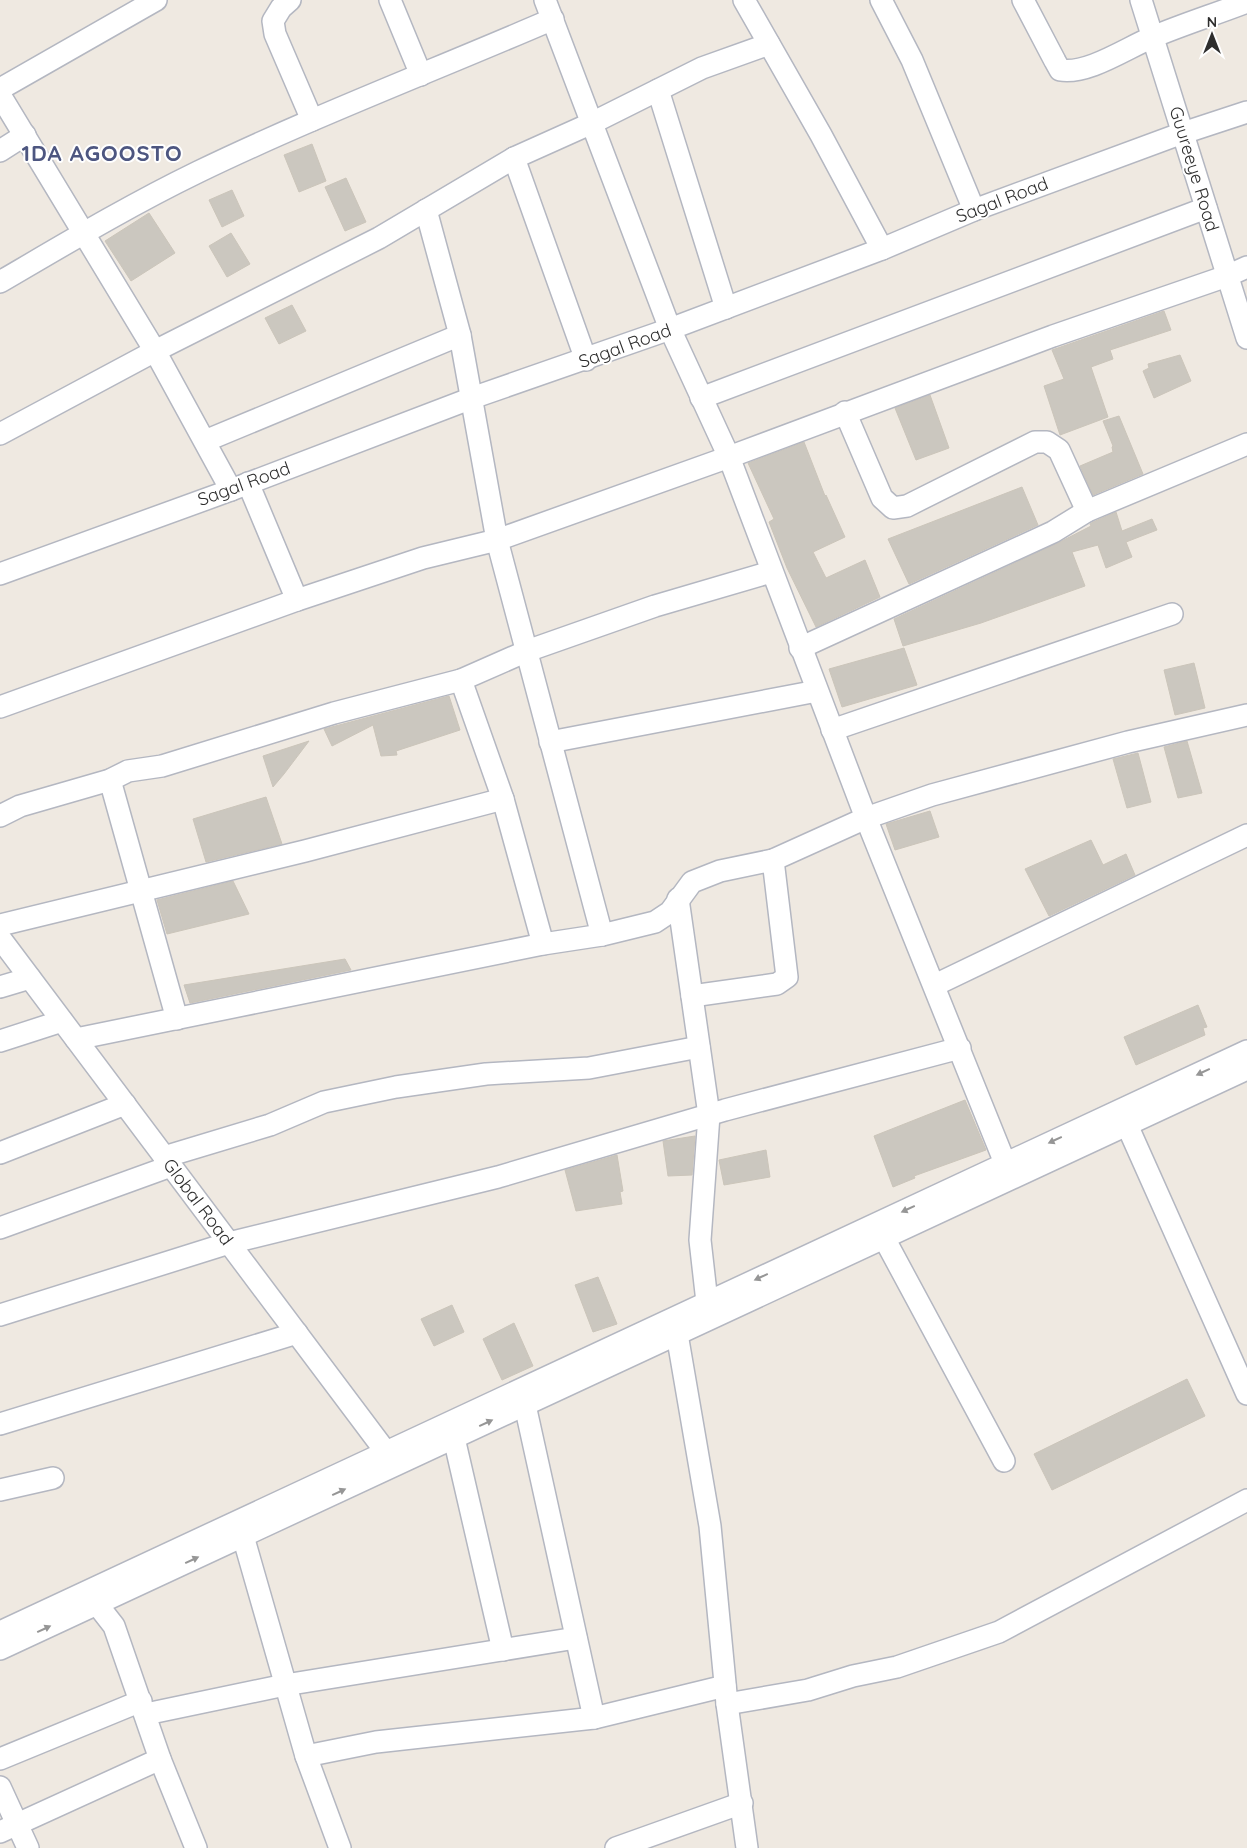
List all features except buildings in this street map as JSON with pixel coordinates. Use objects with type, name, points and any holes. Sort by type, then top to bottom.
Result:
[{"type":"street","points":[[0,89],[156,0]]},
{"type":"street","points":[[290,0],[281,8],[273,20],[275,34],[312,120]]},
{"type":"street","points":[[390,0],[421,76]]},
{"type":"street","points":[[744,0],[821,134],[882,249]]},
{"type":"street","points":[[881,0],[912,60],[974,210]]},
{"type":"street","points":[[1023,0],[1060,70],[1070,72],[1081,69],[1152,37],[1247,2]]},
{"type":"street","name":"Guureeye Road","points":[[1141,0],[1247,338]]},
{"type":"street","points":[[0,282],[83,234],[198,172],[312,120],[421,76],[549,10],[670,329],[729,456],[771,572],[866,818],[935,985],[1007,1172]]},
{"type":"street","points":[[0,434],[155,351],[379,238],[514,158],[592,123],[702,68],[769,44]]},
{"type":"street","points":[[658,90],[726,308]]},
{"type":"street","points":[[0,95],[155,351],[205,441],[240,486],[297,600]]},
{"type":"street","name":"Sagal Road","points":[[0,574],[472,398],[586,360],[670,329],[882,249],[974,210],[1182,133],[1247,112]]},
{"type":"street","points":[[0,151],[25,135]]},
{"type":"street","points":[[514,158],[586,360]]},
{"type":"street","points":[[702,398],[1206,208]]},
{"type":"street","points":[[426,210],[460,335],[497,540],[602,935]]},
{"type":"street","points":[[0,707],[297,600],[423,558],[497,540],[1053,336],[1227,276],[1247,267]]},
{"type":"street","points":[[205,441],[460,335]]},
{"type":"street","points":[[844,412],[882,498],[893,508],[906,506],[1035,442],[1047,442],[1059,450],[1087,511]]},
{"type":"street","points":[[800,648],[1053,532],[1087,511],[1247,444]]},
{"type":"street","points":[[0,816],[20,806],[110,780],[128,771],[162,766],[334,713],[461,680],[527,651],[655,606],[771,572]]},
{"type":"street","points":[[832,730],[1172,614]]},
{"type":"street","points":[[461,680],[503,799],[543,944]]},
{"type":"street","points":[[550,742],[817,691]]},
{"type":"street","points":[[76,1039],[543,944],[602,935],[655,922],[670,912],[692,882],[720,871],[773,860],[866,818],[932,796],[1100,750],[1247,715]]},
{"type":"street","points":[[110,780],[177,1018]]},
{"type":"street","points":[[0,925],[503,799]]},
{"type":"street","points":[[935,985],[1247,835]]},
{"type":"street","points":[[692,996],[777,984],[787,977],[773,860]]},
{"type":"street","points":[[678,899],[709,1114],[700,1240],[707,1302]]},
{"type":"street","name":"Global Road","points":[[0,938],[391,1459]]},
{"type":"street","points":[[0,987],[30,978]]},
{"type":"street","points":[[0,1042],[62,1021]]},
{"type":"street","points":[[0,1228],[168,1161],[270,1125],[324,1102],[396,1088],[486,1074],[589,1068],[699,1047]]},
{"type":"street","points":[[0,1315],[229,1243],[498,1177],[709,1114],[960,1048]]},
{"type":"street","points":[[0,1649],[93,1597],[391,1459],[454,1438],[884,1238],[1007,1172],[1247,1051]]},
{"type":"street","points":[[0,1632],[93,1597],[243,1536],[391,1459],[707,1302],[1007,1172],[1127,1125],[1247,1069]]},
{"type":"street","points":[[0,1153],[125,1104]]},
{"type":"street","points":[[1127,1125],[1247,1394]]},
{"type":"street","points":[[884,1238],[1004,1461]]},
{"type":"street","points":[[0,1424],[297,1334]]},
{"type":"street","points":[[677,1334],[710,1526],[726,1695],[747,1848]]},
{"type":"street","points":[[525,1405],[594,1718]]},
{"type":"street","points":[[454,1438],[503,1650]]},
{"type":"street","points":[[0,1490],[53,1478]]},
{"type":"street","points":[[306,1756],[376,1742],[594,1718],[726,1695],[808,1690],[853,1676],[897,1667],[999,1632],[1247,1500]]},
{"type":"street","points":[[243,1536],[306,1756],[340,1848]]},
{"type":"street","points":[[93,1597],[114,1626],[160,1759],[196,1848]]},
{"type":"street","points":[[0,1759],[143,1707],[576,1638]]},
{"type":"street","points":[[9,1828],[160,1759]]},
{"type":"street","points":[[0,1787],[9,1828],[28,1848]]},
{"type":"street","points":[[616,1848],[642,1844],[742,1803]]},
{"type":"district","name":"1DA AGOOSTO","points":[[102,153]]}]
